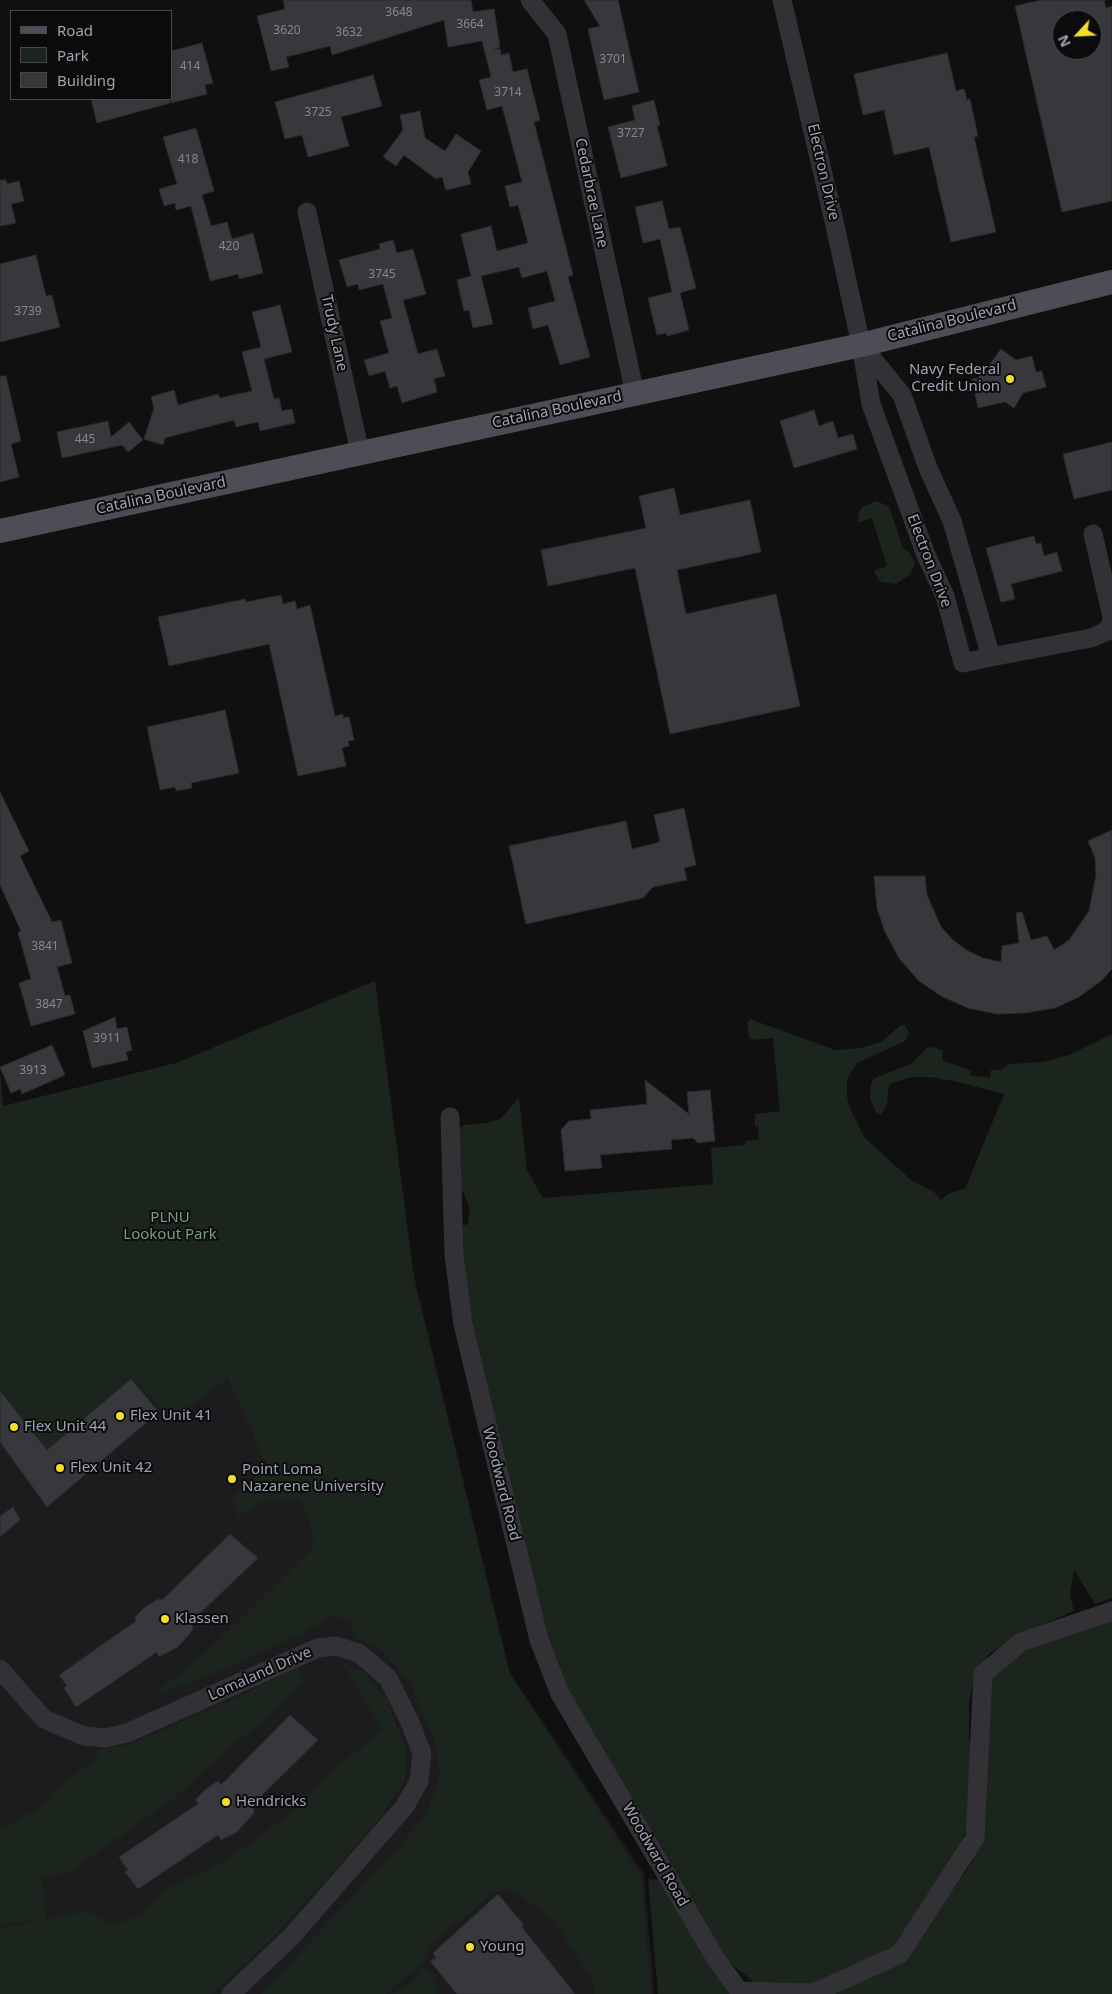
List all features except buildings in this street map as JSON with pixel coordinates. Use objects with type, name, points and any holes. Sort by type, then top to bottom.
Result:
[{"type":"main road","name":"Catalina Boulevard","points":[[0,531],[861,345],[1112,282]]},
{"type":"street","name":"Cedarbrae Lane","points":[[530,0],[556,34],[635,394]]},
{"type":"street","name":"Electron Drive","points":[[782,0],[861,345],[871,404],[926,555],[944,596],[963,663],[991,657],[952,521],[928,468],[902,395],[861,345]]},
{"type":"street","name":"Trudy Lane","points":[[307,212],[360,453]]},
{"type":"street","points":[[991,657],[1091,638],[1107,631],[1112,619],[1093,534]]},
{"type":"street","name":"Woodward Road","points":[[450,1117],[454,1255],[463,1324],[539,1640],[560,1694],[716,1959],[739,1991],[814,1993],[900,1954],[975,1838],[983,1674],[1021,1642],[1112,1611]]},
{"type":"street","name":"Lomaland Drive","points":[[0,1670],[44,1719],[84,1736],[105,1738],[127,1733],[318,1648],[336,1646],[359,1653],[388,1678],[409,1720],[422,1753],[419,1781],[405,1806],[292,1936],[231,1994]]},
{"type":"shaded area","name":"Point Loma Nazarene University","points":[[375,981],[402,1226],[510,1673],[644,1874],[654,1994],[0,1994],[0,1107],[176,1063]]},
{"type":"green space","points":[[876,501],[889,506],[903,548],[910,553],[915,564],[909,575],[896,584],[881,582],[875,574],[874,571],[887,566],[872,518],[858,523],[858,515],[862,507]]},
{"type":"green space","name":"PLNU Lookout Park","points":[[375,981],[415,1285],[509,1673],[641,1876],[651,1994],[594,1994],[593,1980],[553,1919],[525,1898],[505,1889],[490,1895],[431,1944],[422,1962],[386,1994],[261,1994],[384,1864],[426,1815],[440,1776],[435,1741],[411,1685],[384,1652],[355,1638],[352,1624],[333,1615],[300,1635],[211,1675],[151,1697],[210,1649],[314,1547],[309,1518],[299,1497],[284,1502],[265,1500],[238,1516],[232,1498],[267,1466],[228,1378],[172,1421],[133,1379],[32,1463],[0,1428],[0,1067],[3,1106],[176,1063]]},
{"type":"green space","points":[[750,1019],[835,1050],[861,1048],[881,1042],[901,1025],[905,1025],[909,1033],[905,1041],[857,1063],[847,1079],[847,1097],[851,1111],[865,1138],[911,1180],[934,1192],[941,1200],[949,1193],[965,1189],[1004,1094],[958,1082],[930,1077],[911,1077],[889,1084],[887,1104],[881,1115],[876,1112],[870,1098],[871,1083],[875,1078],[911,1064],[927,1048],[934,1047],[943,1051],[942,1060],[971,1071],[970,1075],[990,1078],[991,1070],[1001,1070],[1009,1064],[1043,1062],[1069,1055],[1112,1034],[1112,1598],[1095,1604],[1074,1570],[1070,1595],[1074,1611],[1017,1635],[989,1654],[976,1673],[969,1701],[969,1738],[973,1755],[973,1808],[961,1844],[913,1927],[888,1953],[809,1989],[758,1985],[721,1956],[553,1665],[461,1291],[458,1227],[468,1224],[470,1209],[460,1189],[459,1128],[465,1125],[486,1123],[500,1119],[519,1098],[527,1170],[543,1198],[713,1184],[711,1148],[745,1145],[746,1141],[759,1139],[758,1127],[755,1127],[755,1114],[780,1111],[773,1038],[752,1040],[749,1037],[747,1023]]},
{"type":"green space","points":[[1112,1616],[1112,1994],[823,1994],[912,1948],[973,1861],[986,1815],[986,1727],[989,1678],[1025,1646]]},
{"type":"green space","points":[[342,1663],[364,1672],[387,1700],[406,1749],[405,1781],[374,1826],[268,1943],[211,1994],[0,1994],[0,1928],[88,1911],[115,1925],[146,1911],[170,1886],[211,1869],[259,1838],[303,1803],[342,1762],[377,1735],[382,1729]]},
{"type":"green space","points":[[299,1670],[302,1683],[260,1723],[226,1750],[174,1798],[71,1871],[42,1878],[46,1919],[0,1925],[0,1829],[13,1824],[53,1799],[51,1792],[95,1760],[100,1749],[131,1744],[242,1695],[281,1675]]},
{"type":"green space","points":[[648,1879],[661,1880],[730,1994],[658,1994]]},
{"type":"green space","points":[[422,1966],[440,1989],[435,1994],[392,1994],[417,1978]]},
{"type":"place","name":"Navy Federal Credit Union","points":[[1010,379]]},
{"type":"place","name":"Flex Unit 41","points":[[120,1416]]},
{"type":"place","name":"Flex Unit 44","points":[[14,1427]]},
{"type":"place","name":"Flex Unit 42","points":[[60,1468]]},
{"type":"place","name":"Point Loma Nazarene University","points":[[232,1479]]},
{"type":"place","name":"Klassen","points":[[165,1619]]},
{"type":"place","name":"Hendricks","points":[[226,1802]]},
{"type":"place","name":"Young","points":[[470,1947]]}]
